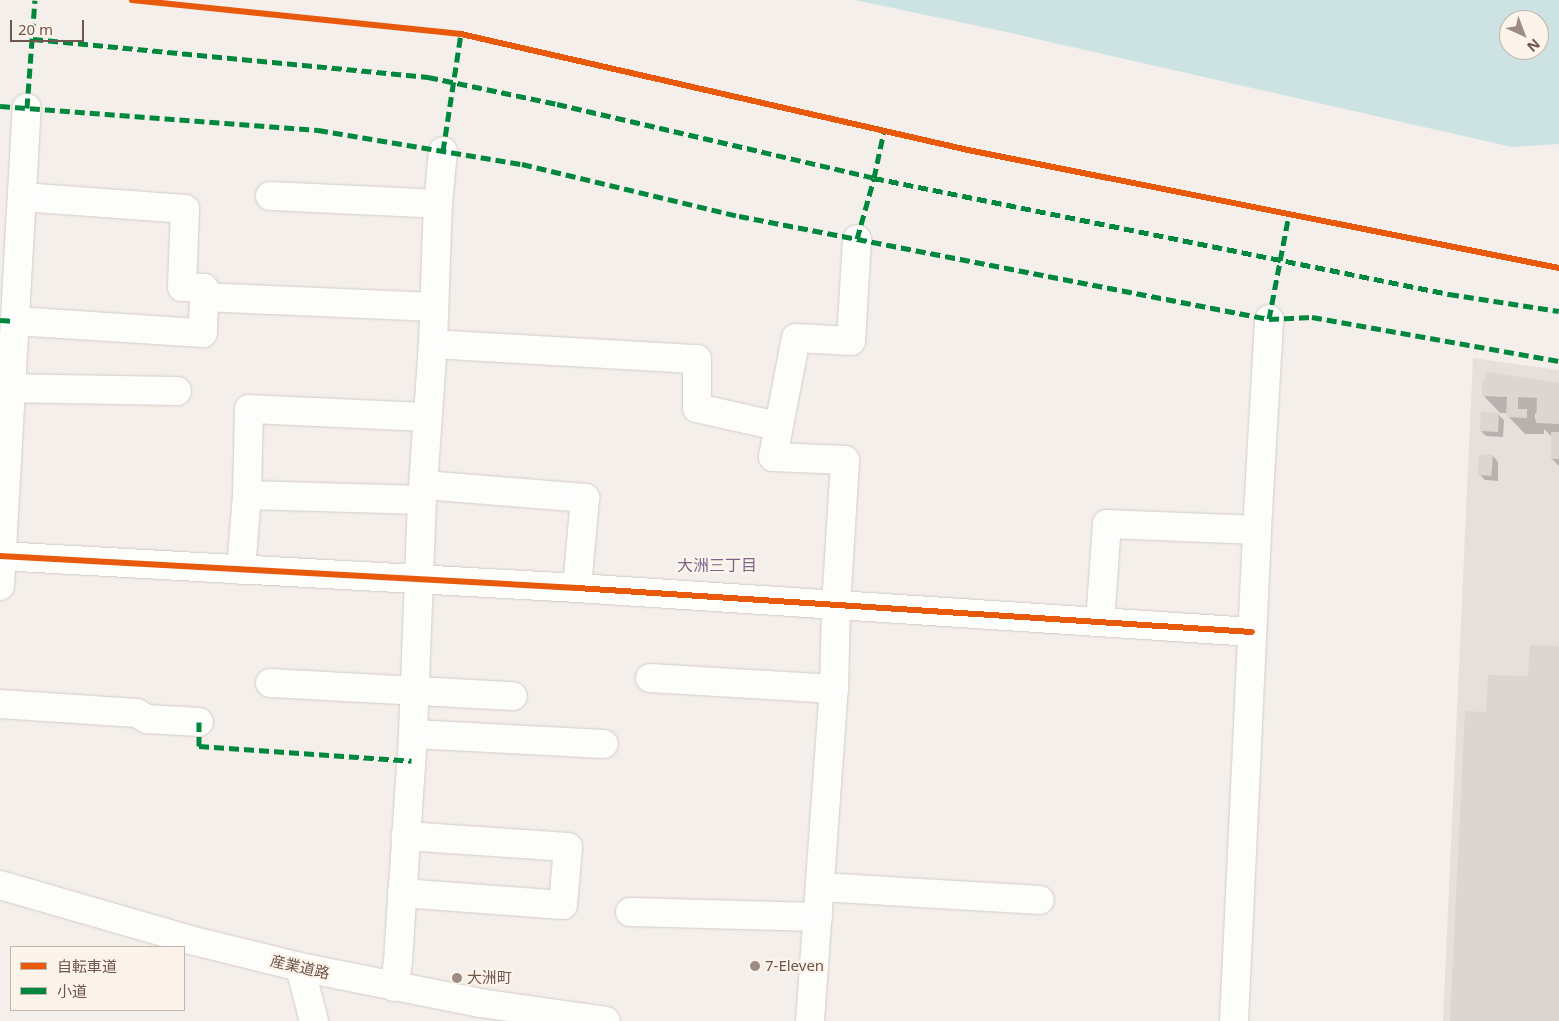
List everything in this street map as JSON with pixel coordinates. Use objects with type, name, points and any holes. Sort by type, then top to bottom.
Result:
[{"type":"street","points":[[0,586],[6,388],[15,321],[27,108]]},
{"type":"street","points":[[394,987],[398,961],[413,734],[423,493],[433,344],[438,204],[443,151]]},
{"type":"street","points":[[270,196],[438,204]]},
{"type":"street","points":[[15,321],[203,333],[204,288],[182,287],[185,209],[22,197]]},
{"type":"street","points":[[810,1021],[834,689],[836,605],[845,460],[773,456],[777,426],[796,338],[851,341],[857,239]]},
{"type":"street","points":[[204,297],[433,307]]},
{"type":"street","points":[[1234,1021],[1269,319]]},
{"type":"street","points":[[433,344],[698,360],[697,408],[777,426]]},
{"type":"street","points":[[6,388],[177,391]]},
{"type":"street","points":[[241,570],[247,495],[249,409],[427,418]]},
{"type":"street","points":[[247,495],[423,493],[585,498],[577,588]]},
{"type":"street","points":[[1100,622],[1107,524],[1257,530]]},
{"type":"street","points":[[1,557],[577,588],[1252,632]]},
{"type":"street","points":[[650,678],[834,689]]},
{"type":"street","points":[[270,683],[513,696]]},
{"type":"street","points":[[0,704],[137,713],[147,719],[199,722]]},
{"type":"street","points":[[413,734],[604,744]]},
{"type":"street","points":[[402,893],[563,905],[568,847],[405,836]]},
{"type":"street","name":"産業道路","points":[[0,885],[190,940],[300,967],[480,1003],[606,1021]]},
{"type":"street","points":[[820,887],[1040,900]]},
{"type":"street","points":[[630,912],[818,917]]},
{"type":"street","points":[[300,967],[314,1021]]},
{"type":"shaded area","points":[[855,0],[1559,0],[1559,144],[1512,147],[1011,33]]},
{"type":"shaded area","points":[[1473,358],[1559,370],[1559,1021],[1443,1021]]},
{"type":"building","points":[[1488,372],[1559,383],[1559,424],[1536,423],[1537,398],[1518,397],[1518,409],[1527,409],[1527,418],[1506,417],[1507,397],[1482,396],[1482,384]]},
{"type":"building","points":[[1481,412],[1499,413],[1498,432],[1480,431]]},
{"type":"building","points":[[1551,432],[1559,432],[1559,459],[1551,459]]},
{"type":"building","points":[[1479,454],[1493,455],[1492,476],[1478,475]]},
{"type":"building","points":[[1530,645],[1559,646],[1559,1021],[1450,1021],[1465,711],[1486,712],[1488,675],[1528,676]]},
{"type":"marked path","points":[[27,108],[35,0]]},
{"type":"marked path","points":[[443,151],[461,34]]},
{"type":"marked path","points":[[33,39],[428,77],[557,104],[874,178],[1449,294],[1559,311]]},
{"type":"marked path","points":[[0,106],[318,130],[522,164],[739,216],[1269,319],[1312,317],[1559,361]]},
{"type":"marked path","points":[[857,239],[874,178],[884,131]]},
{"type":"marked path","points":[[1269,319],[1289,214]]},
{"type":"marked path","points":[[0,320],[15,321]]},
{"type":"marked path","points":[[199,722],[199,746],[411,761]]},
{"type":"cycle path","points":[[132,0],[461,34],[968,150],[1559,268]]},
{"type":"cycle path","points":[[0,556],[577,588],[1252,632]]},
{"type":"place","name":"7-Eleven","points":[[755,966]]},
{"type":"place","name":"大洲町","points":[[457,978]]},
{"type":"district","name":"大洲三丁目","points":[[717,565]]}]
